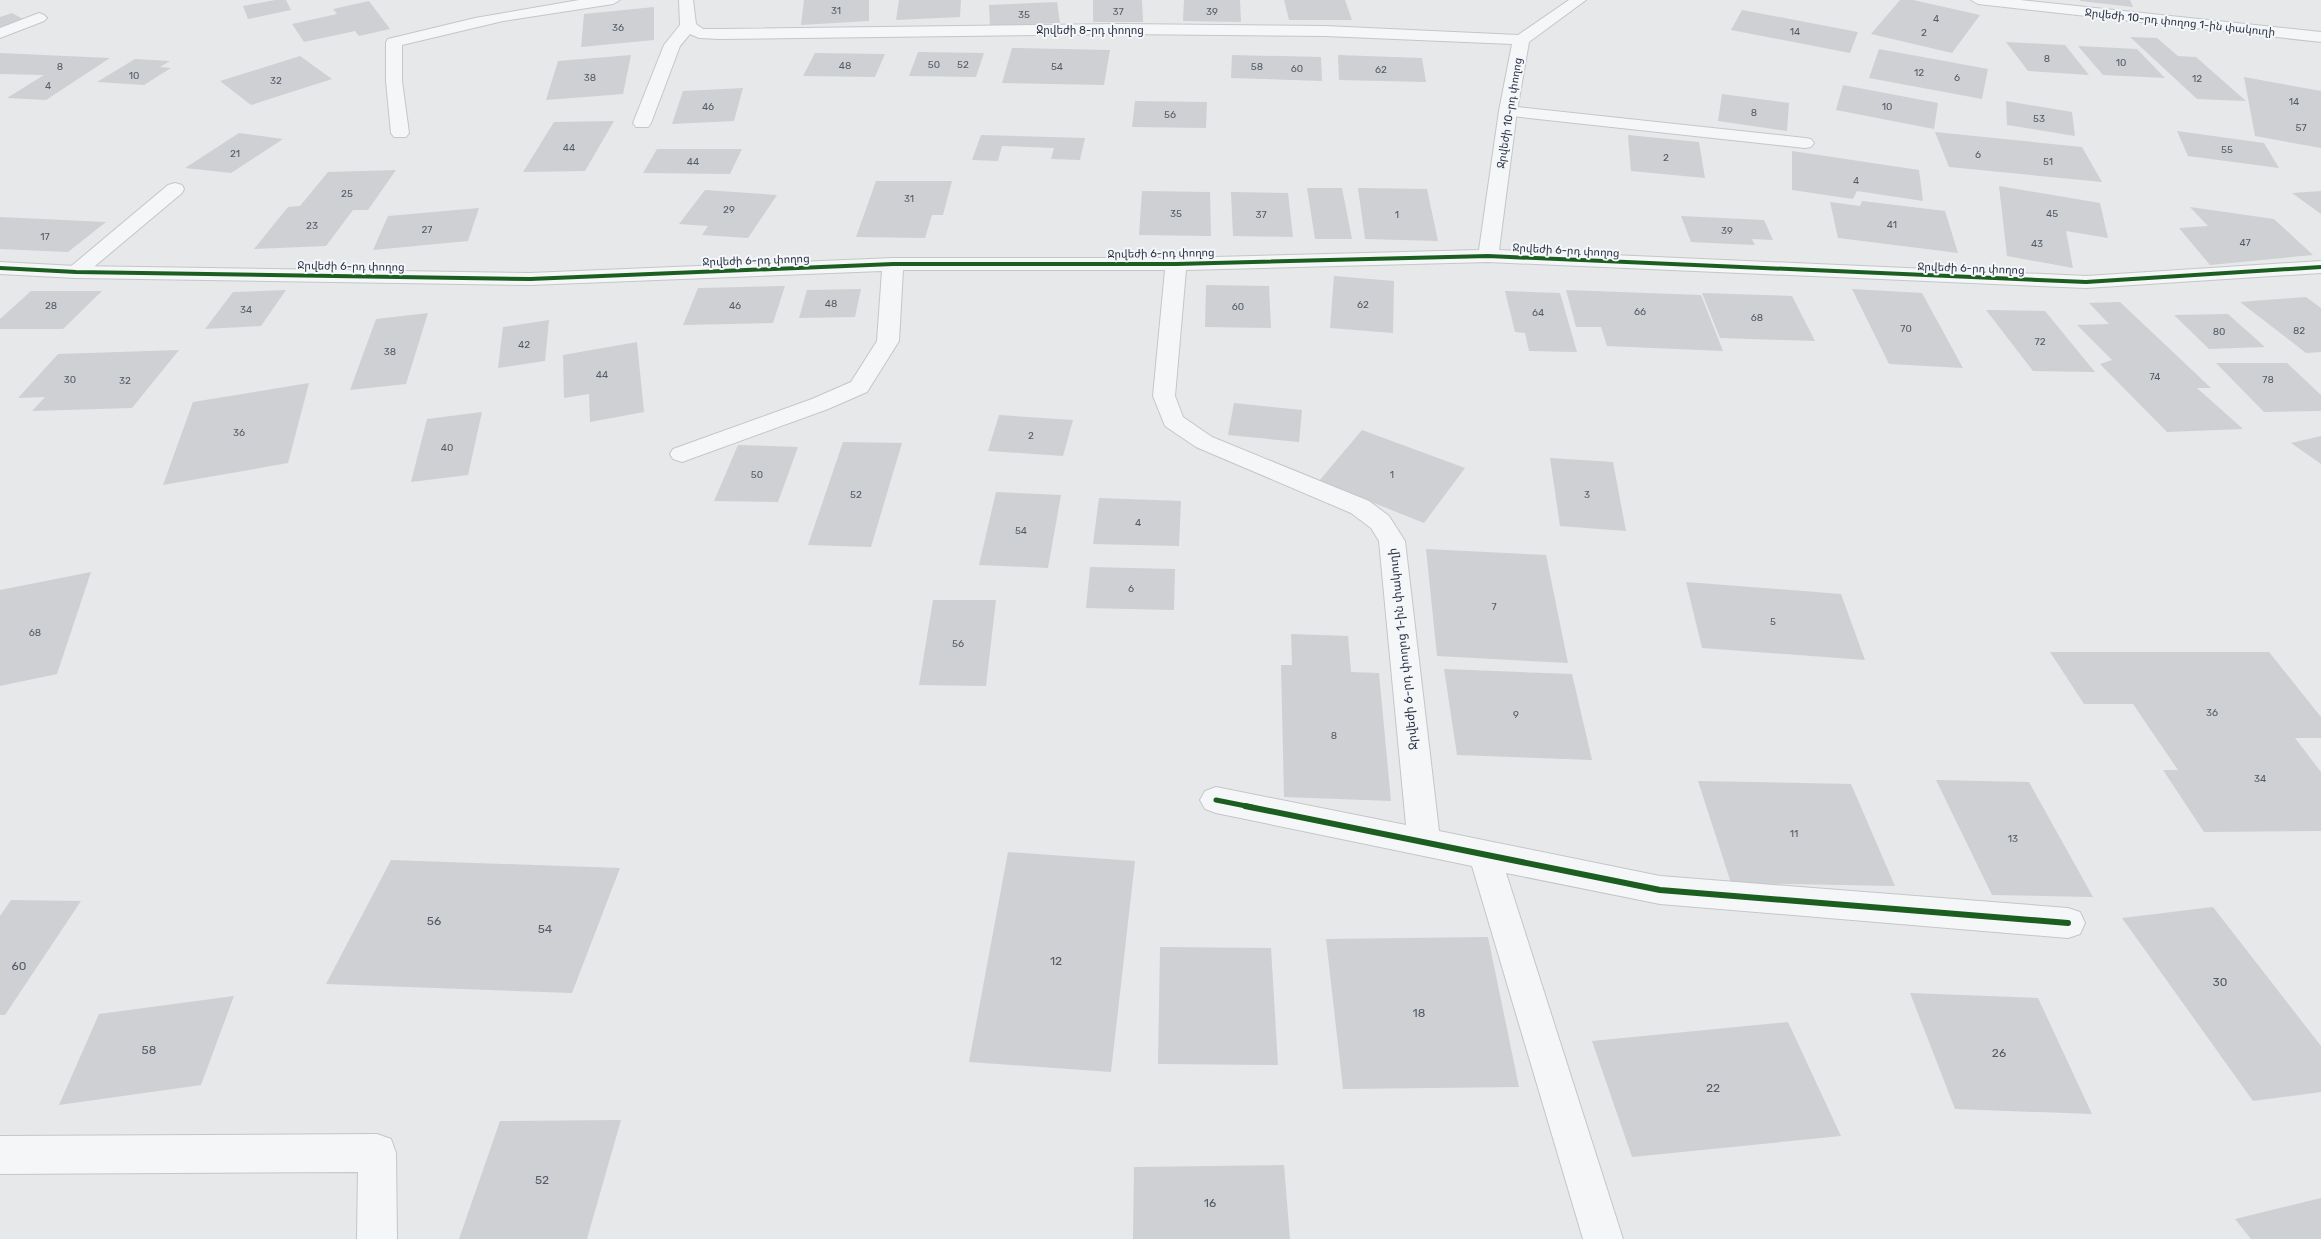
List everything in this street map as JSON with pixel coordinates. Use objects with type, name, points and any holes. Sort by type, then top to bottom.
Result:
[{"type":"street","points":[[400,133],[394,81],[394,42],[438,30],[540,9],[613,0]]},
{"type":"street","points":[[642,123],[672,45],[688,26],[686,0]]},
{"type":"street","name":"Ջրվեժի 10-րդ փողոց","points":[[1488,256],[1508,112],[1521,40],[1579,0]]},
{"type":"street","name":"Ջրվեժի 10-րդ փողոց 1-ին փակուղի","points":[[1978,0],[2321,37]]},
{"type":"street","points":[[0,33],[39,18]]},
{"type":"street","name":"Ջրվեժի 8-րդ փողոց","points":[[688,26],[699,33],[720,34],[1121,29],[1325,31],[1521,40]]},
{"type":"street","points":[[1508,112],[1804,143]]},
{"type":"street","points":[[76,272],[175,189]]},
{"type":"street","name":"Ջրվեժի 6-րդ փողոց","points":[[0,268],[76,272],[530,279],[893,264],[1176,264],[1488,256],[2086,282],[2321,267]]},
{"type":"street","points":[[682,454],[820,404],[859,387],[888,341],[893,264]]},
{"type":"street","name":"Ջրվեժի 6-րդ փողոց 1-ին փակուղի","points":[[1176,264],[1164,396],[1173,421],[1204,442],[1360,507],[1380,522],[1392,542],[1424,841]]},
{"type":"street","points":[[1216,800],[1660,890],[2068,923]]},
{"type":"street","points":[[1484,853],[1603,1239]]},
{"type":"street","points":[[0,1155],[377,1153],[376,1239]]},
{"type":"building","points":[[275,0],[286,0],[291,10],[248,19],[243,6]]},
{"type":"building","points":[[804,0],[869,0],[869,21],[801,25]]},
{"type":"building","points":[[899,0],[961,0],[960,17],[896,20]]},
{"type":"building","points":[[1093,0],[1142,0],[1143,22],[1093,22]]},
{"type":"building","points":[[1184,0],[1240,0],[1241,22],[1183,21]]},
{"type":"building","points":[[1284,0],[1345,0],[1352,20],[1289,20]]},
{"type":"building","points":[[1900,0],[1913,0],[1980,15],[1952,53],[1871,34]]},
{"type":"building","points":[[2130,0],[2133,7],[2080,1]]},
{"type":"building","points":[[369,1],[390,29],[359,36],[355,31],[304,42],[292,24],[337,14],[333,9]]},
{"type":"building","points":[[1057,2],[1060,23],[990,26],[989,5]]},
{"type":"building","points":[[654,7],[654,40],[581,47],[584,14]]},
{"type":"building","points":[[1742,10],[1858,32],[1850,53],[1731,30]]},
{"type":"building","points":[[12,13],[23,19],[0,28],[0,17]]},
{"type":"building","points":[[2130,37],[2157,38],[2178,56],[2196,57],[2246,101],[2197,99]]},
{"type":"building","points":[[2006,42],[2065,45],[2089,75],[2028,71]]},
{"type":"building","points":[[2078,46],[2137,49],[2165,78],[2103,75]]},
{"type":"building","points":[[1012,48],[1110,50],[1104,85],[1002,83]]},
{"type":"building","points":[[1879,49],[1988,69],[1982,99],[1869,78]]},
{"type":"building","points":[[918,52],[984,53],[976,77],[909,76]]},
{"type":"building","points":[[0,53],[110,58],[46,100],[7,98],[44,75],[0,74]]},
{"type":"building","points":[[815,53],[885,54],[875,77],[803,76]]},
{"type":"building","points":[[631,55],[623,94],[546,100],[558,61]]},
{"type":"building","points":[[1232,55],[1321,57],[1322,81],[1231,78]]},
{"type":"building","points":[[1338,55],[1422,58],[1426,82],[1339,80]]},
{"type":"building","points":[[300,56],[332,79],[251,105],[220,81]]},
{"type":"building","points":[[135,59],[170,61],[160,67],[171,68],[144,85],[97,82]]},
{"type":"building","points":[[2244,77],[2321,91],[2321,148],[2255,136]]},
{"type":"building","points":[[1843,85],[1938,103],[1934,129],[1836,110]]},
{"type":"building","points":[[743,88],[734,121],[672,124],[683,91]]},
{"type":"building","points":[[1722,94],[1789,103],[1787,131],[1718,121]]},
{"type":"building","points":[[1135,101],[1207,102],[1206,128],[1132,127]]},
{"type":"building","points":[[2006,101],[2072,112],[2075,136],[2007,125]]},
{"type":"building","points":[[614,121],[585,171],[523,172],[554,122]]},
{"type":"building","points":[[2177,131],[2264,143],[2279,168],[2188,156]]},
{"type":"building","points":[[1935,132],[2082,147],[2102,182],[1949,167]]},
{"type":"building","points":[[239,133],[283,139],[231,173],[185,168]]},
{"type":"building","points":[[981,135],[1085,138],[1080,160],[1051,159],[1054,148],[1002,146],[998,161],[972,160]]},
{"type":"building","points":[[1628,135],[1699,142],[1705,178],[1631,171]]},
{"type":"building","points":[[657,149],[742,149],[730,174],[643,173]]},
{"type":"building","points":[[1792,151],[1919,170],[1923,201],[1857,191],[1853,199],[1792,190]]},
{"type":"building","points":[[396,170],[368,210],[353,210],[326,246],[254,249],[288,207],[300,206],[328,172]]},
{"type":"building","points":[[876,181],[952,181],[943,215],[932,215],[925,238],[856,237]]},
{"type":"building","points":[[1999,186],[2100,203],[2108,238],[2066,231],[2073,268],[2007,256]]},
{"type":"building","points":[[1307,188],[1342,188],[1352,239],[1315,239]]},
{"type":"building","points":[[1358,188],[1427,189],[1438,241],[1365,239]]},
{"type":"building","points":[[705,190],[777,195],[748,238],[702,235],[708,226],[679,224]]},
{"type":"building","points":[[1142,191],[1210,192],[1211,236],[1139,235]]},
{"type":"building","points":[[2321,191],[2321,214],[2292,193]]},
{"type":"building","points":[[1231,192],[1288,193],[1293,237],[1233,236]]},
{"type":"building","points":[[1862,201],[1945,211],[1958,253],[1838,238],[1830,202],[1860,206]]},
{"type":"building","points":[[2190,207],[2274,219],[2313,255],[2210,265],[2179,228],[2208,226]]},
{"type":"building","points":[[479,208],[468,241],[373,250],[388,216]]},
{"type":"building","points":[[1681,216],[1764,220],[1773,240],[1752,239],[1755,245],[1691,242]]},
{"type":"building","points":[[0,217],[106,222],[68,252],[0,249]]},
{"type":"building","points":[[1334,276],[1394,281],[1393,333],[1330,328]]},
{"type":"building","points":[[1206,285],[1269,286],[1271,328],[1205,327]]},
{"type":"building","points":[[785,286],[773,323],[683,325],[698,288]]},
{"type":"building","points":[[861,289],[855,317],[799,318],[807,290]]},
{"type":"building","points":[[1852,289],[1922,293],[1963,368],[1889,364]]},
{"type":"building","points":[[286,290],[261,326],[205,329],[233,292]]},
{"type":"building","points":[[1566,290],[1701,295],[1723,351],[1607,346],[1601,327],[1576,327]]},
{"type":"building","points":[[31,291],[102,291],[63,329],[0,329],[0,319]]},
{"type":"building","points":[[1505,291],[1560,293],[1577,352],[1529,351],[1525,333],[1515,332]]},
{"type":"building","points":[[1702,293],[1792,296],[1815,341],[1720,338]]},
{"type":"building","points":[[2306,297],[2321,308],[2321,352],[2306,353],[2240,302]]},
{"type":"building","points":[[2120,302],[2211,388],[2197,388],[2243,429],[2167,432],[2100,364],[2112,360],[2077,325],[2109,324],[2089,303]]},
{"type":"building","points":[[1986,310],[2045,311],[2095,372],[2033,371]]},
{"type":"building","points":[[428,313],[406,384],[350,390],[376,319]]},
{"type":"building","points":[[2228,314],[2265,347],[2209,349],[2174,315]]},
{"type":"building","points":[[549,320],[545,361],[498,368],[503,327]]},
{"type":"building","points":[[637,342],[644,412],[590,422],[589,394],[564,398],[563,355]]},
{"type":"building","points":[[179,350],[132,408],[32,411],[45,397],[18,398],[58,354]]},
{"type":"building","points":[[2216,363],[2287,363],[2321,395],[2321,411],[2264,412]]},
{"type":"building","points":[[309,383],[288,463],[163,485],[193,402]]},
{"type":"building","points":[[1234,403],[1302,410],[1299,442],[1228,435]]},
{"type":"building","points":[[482,412],[468,475],[411,482],[427,419]]},
{"type":"building","points":[[999,415],[1073,420],[1063,456],[988,451]]},
{"type":"building","points":[[1362,430],[1465,468],[1424,523],[1319,481]]},
{"type":"building","points":[[2321,436],[2321,464],[2291,443]]},
{"type":"building","points":[[843,442],[902,443],[871,547],[808,545]]},
{"type":"building","points":[[738,445],[798,447],[778,502],[714,501]]},
{"type":"building","points":[[1550,458],[1613,462],[1626,531],[1560,526]]},
{"type":"building","points":[[996,492],[1061,495],[1048,568],[979,565]]},
{"type":"building","points":[[1099,498],[1181,501],[1179,546],[1093,544]]},
{"type":"building","points":[[1426,549],[1546,555],[1568,663],[1437,656]]},
{"type":"building","points":[[1090,567],[1175,569],[1174,610],[1086,608]]},
{"type":"building","points":[[91,572],[57,674],[0,686],[0,590]]},
{"type":"building","points":[[1686,582],[1841,594],[1865,660],[1702,648]]},
{"type":"building","points":[[933,600],[996,600],[986,686],[919,685]]},
{"type":"building","points":[[1291,634],[1348,636],[1351,672],[1379,673],[1391,801],[1284,797],[1281,665],[1292,665]]},
{"type":"building","points":[[2050,652],[2269,652],[2321,717],[2321,738],[2295,738],[2321,772],[2321,831],[2204,832],[2163,770],[2178,770],[2133,704],[2084,704]]},
{"type":"building","points":[[1444,669],[1572,674],[1592,760],[1457,755]]},
{"type":"building","points":[[1936,780],[2029,782],[2093,897],[1992,895]]},
{"type":"building","points":[[1698,781],[1851,784],[1895,886],[1731,883]]},
{"type":"building","points":[[1008,852],[1135,861],[1111,1072],[969,1062]]},
{"type":"building","points":[[391,860],[620,868],[572,993],[326,984]]},
{"type":"building","points":[[11,900],[81,901],[5,1015],[0,1015],[0,916]]},
{"type":"building","points":[[2213,907],[2321,1046],[2321,1092],[2253,1101],[2122,918]]},
{"type":"building","points":[[1488,937],[1519,1087],[1343,1089],[1326,939]]},
{"type":"building","points":[[1160,947],[1271,948],[1278,1065],[1158,1064]]},
{"type":"building","points":[[1910,993],[2038,998],[2092,1114],[1955,1109]]},
{"type":"building","points":[[234,996],[201,1085],[59,1105],[99,1014]]},
{"type":"building","points":[[1788,1022],[1841,1136],[1632,1157],[1592,1041]]},
{"type":"building","points":[[621,1120],[587,1239],[459,1239],[500,1121]]},
{"type":"building","points":[[1284,1165],[1290,1239],[1133,1239],[1134,1167]]},
{"type":"building","points":[[2321,1198],[2321,1239],[2251,1239],[2235,1219]]},
{"type":"cycle path","points":[[0,268],[76,272],[530,279],[893,264],[1176,264],[1488,256],[2086,282],[2321,267]]},
{"type":"cycle path","points":[[1216,800],[1660,890],[2068,923]]}]
